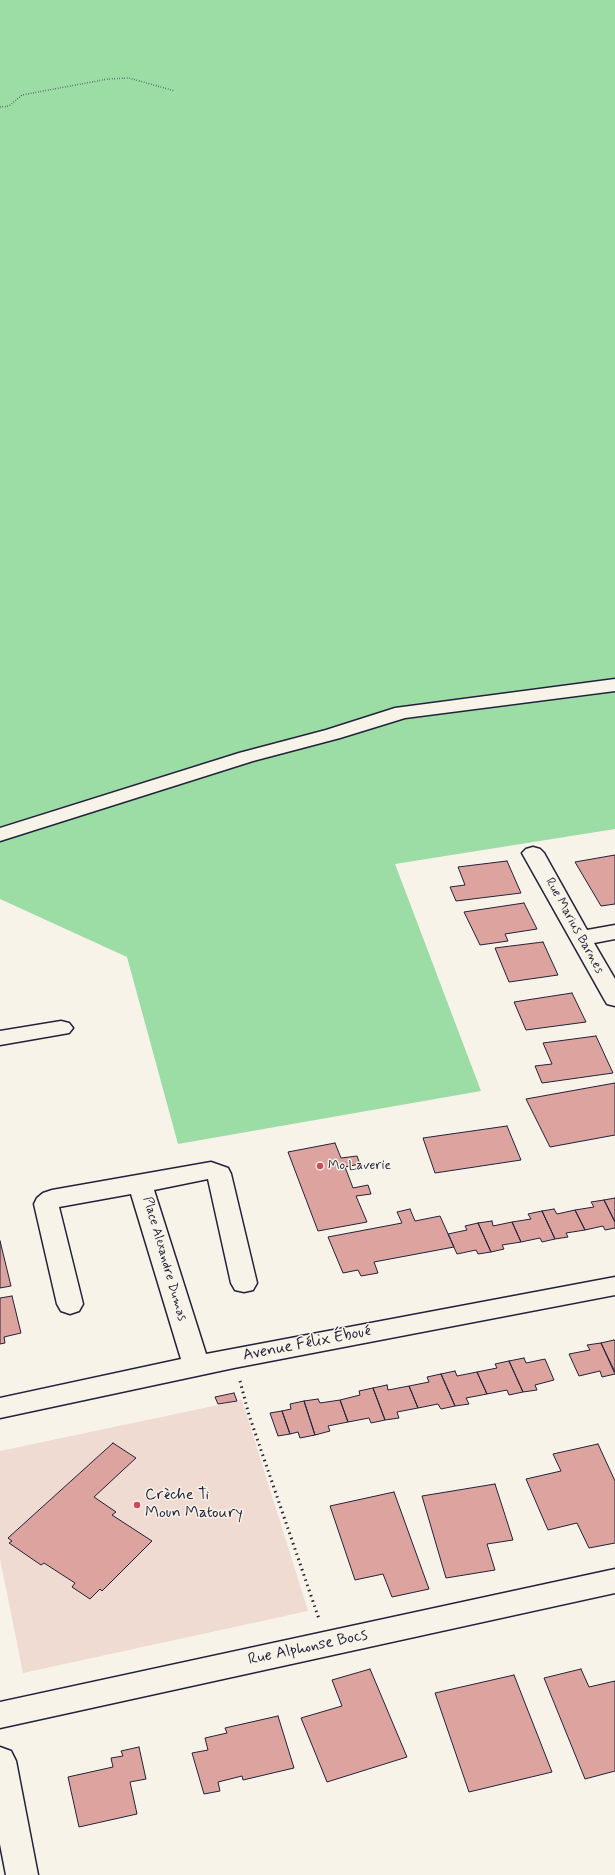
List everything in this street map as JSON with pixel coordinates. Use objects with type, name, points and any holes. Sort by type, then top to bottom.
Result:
[{"type":"street","points":[[0,835],[246,756],[333,734],[402,712],[615,685]]},
{"type":"street","name":"Rue Marius Barnes","points":[[533,853],[615,999]]},
{"type":"street","points":[[582,938],[615,932]]},
{"type":"street","points":[[0,1038],[61,1028]]},
{"type":"street","points":[[140,1184],[211,1170],[219,1174],[244,1283]]},
{"type":"street","name":"Place Alexandre Dumas","points":[[70,1304],[46,1204],[52,1199],[140,1184],[191,1351],[198,1366]]},
{"type":"street","name":"Avenue Félix Éboué","points":[[0,1408],[234,1358],[615,1286]]},
{"type":"street","name":"Rue Alphonse Bocs","points":[[0,1715],[615,1581]]},
{"type":"street","points":[[0,1762],[22,1875]]},
{"type":"path","points":[[0,107],[9,106],[22,95],[108,79],[129,78],[175,91]]},
{"type":"path","points":[[234,1358],[250,1415],[327,1644]]},
{"type":"shaded area","name":"Crèche Ti Moun Matoury","points":[[242,1400],[308,1611],[23,1673],[0,1559],[0,1451]]},
{"type":"green space","points":[[0,0],[615,0],[615,829],[395,864],[481,1091],[178,1144],[127,957],[0,899]]},
{"type":"building","points":[[615,855],[615,904],[601,906],[575,862]]},
{"type":"building","points":[[507,861],[521,893],[456,901],[450,887],[465,885],[458,867]]},
{"type":"building","points":[[524,903],[537,929],[505,934],[508,941],[480,945],[464,912]]},
{"type":"building","points":[[543,942],[558,975],[509,982],[495,948]]},
{"type":"building","points":[[572,993],[586,1022],[526,1030],[514,1002]]},
{"type":"building","points":[[596,1036],[613,1073],[542,1083],[535,1066],[552,1064],[543,1043]]},
{"type":"building","points":[[615,1083],[615,1135],[550,1147],[526,1099]]},
{"type":"building","points":[[507,1126],[521,1160],[435,1173],[423,1138]]},
{"type":"building","points":[[335,1143],[341,1158],[357,1156],[360,1164],[345,1167],[353,1188],[368,1185],[371,1194],[356,1196],[367,1222],[318,1231],[288,1152]]},
{"type":"building","points":[[615,1198],[615,1222],[604,1200]]},
{"type":"building","points":[[604,1200],[615,1222],[615,1228],[605,1230],[603,1226],[585,1230],[575,1210],[594,1207],[591,1202]]},
{"type":"building","points":[[410,1209],[415,1221],[440,1216],[454,1247],[374,1262],[378,1273],[361,1276],[358,1270],[343,1273],[328,1237],[402,1223],[397,1212]]},
{"type":"building","points":[[554,1209],[557,1214],[575,1210],[585,1230],[566,1233],[568,1237],[555,1239],[542,1211]]},
{"type":"building","points":[[542,1211],[555,1239],[542,1242],[540,1238],[521,1242],[512,1222],[531,1219],[528,1214]]},
{"type":"building","points":[[492,1221],[493,1226],[512,1222],[521,1242],[502,1245],[504,1249],[491,1252],[478,1223]]},
{"type":"building","points":[[478,1223],[491,1252],[478,1254],[476,1250],[457,1254],[448,1234],[467,1230],[465,1226]]},
{"type":"building","points":[[0,1241],[11,1286],[0,1288]]},
{"type":"building","points":[[12,1296],[21,1333],[4,1337],[5,1343],[0,1344],[0,1298]]},
{"type":"building","points":[[615,1341],[615,1372],[601,1343]]},
{"type":"building","points":[[601,1343],[615,1374],[602,1377],[600,1371],[579,1376],[569,1354],[590,1350],[587,1345]]},
{"type":"building","points":[[524,1358],[526,1363],[545,1359],[554,1380],[535,1385],[537,1390],[523,1392],[509,1361]]},
{"type":"building","points":[[509,1361],[523,1392],[509,1395],[507,1390],[487,1394],[477,1372],[497,1368],[495,1364]]},
{"type":"building","points":[[455,1371],[457,1376],[477,1372],[487,1394],[466,1398],[469,1404],[455,1406],[441,1374]]},
{"type":"building","points":[[441,1374],[455,1406],[441,1409],[438,1404],[418,1408],[409,1386],[429,1382],[427,1377]]},
{"type":"building","points":[[387,1385],[388,1390],[409,1386],[418,1408],[397,1412],[399,1418],[385,1420],[373,1388]]},
{"type":"building","points":[[373,1388],[385,1420],[371,1423],[369,1418],[348,1422],[340,1400],[360,1395],[359,1391]]},
{"type":"building","points":[[234,1393],[237,1401],[218,1404],[215,1397]]},
{"type":"building","points":[[318,1399],[320,1403],[340,1400],[348,1422],[328,1426],[330,1431],[315,1435],[304,1401]]},
{"type":"building","points":[[304,1401],[315,1435],[300,1438],[298,1432],[290,1434],[282,1411],[291,1409],[290,1404]]},
{"type":"building","points":[[282,1411],[290,1434],[278,1436],[270,1413]]},
{"type":"building","points":[[113,1443],[136,1458],[94,1497],[116,1512],[112,1515],[152,1541],[102,1591],[100,1589],[90,1599],[72,1587],[75,1583],[44,1563],[41,1565],[9,1543],[12,1541],[8,1538]]},
{"type":"building","points":[[598,1444],[615,1481],[615,1543],[589,1548],[577,1523],[548,1530],[526,1479],[561,1471],[553,1454]]},
{"type":"building","points":[[495,1484],[513,1540],[487,1544],[495,1570],[446,1578],[422,1496]]},
{"type":"building","points":[[394,1492],[429,1589],[392,1597],[383,1574],[355,1580],[330,1506]]},
{"type":"building","points":[[370,1669],[407,1757],[327,1782],[301,1718],[342,1706],[332,1680]]},
{"type":"building","points":[[581,1669],[589,1687],[615,1681],[615,1771],[585,1779],[544,1678]]},
{"type":"building","points":[[514,1675],[552,1772],[469,1792],[435,1693]]},
{"type":"building","points":[[278,1716],[294,1768],[243,1780],[242,1776],[218,1782],[220,1791],[204,1794],[192,1753],[208,1750],[205,1738],[227,1733],[225,1728]]},
{"type":"building","points":[[139,1747],[146,1779],[130,1782],[137,1814],[79,1827],[68,1777],[113,1767],[111,1758],[123,1756],[121,1751]]},
{"type":"place","name":"Mo Laverie","points":[[320,1166]]},
{"type":"place","name":"Crèche Ti Moun Matoury","points":[[137,1505]]}]
